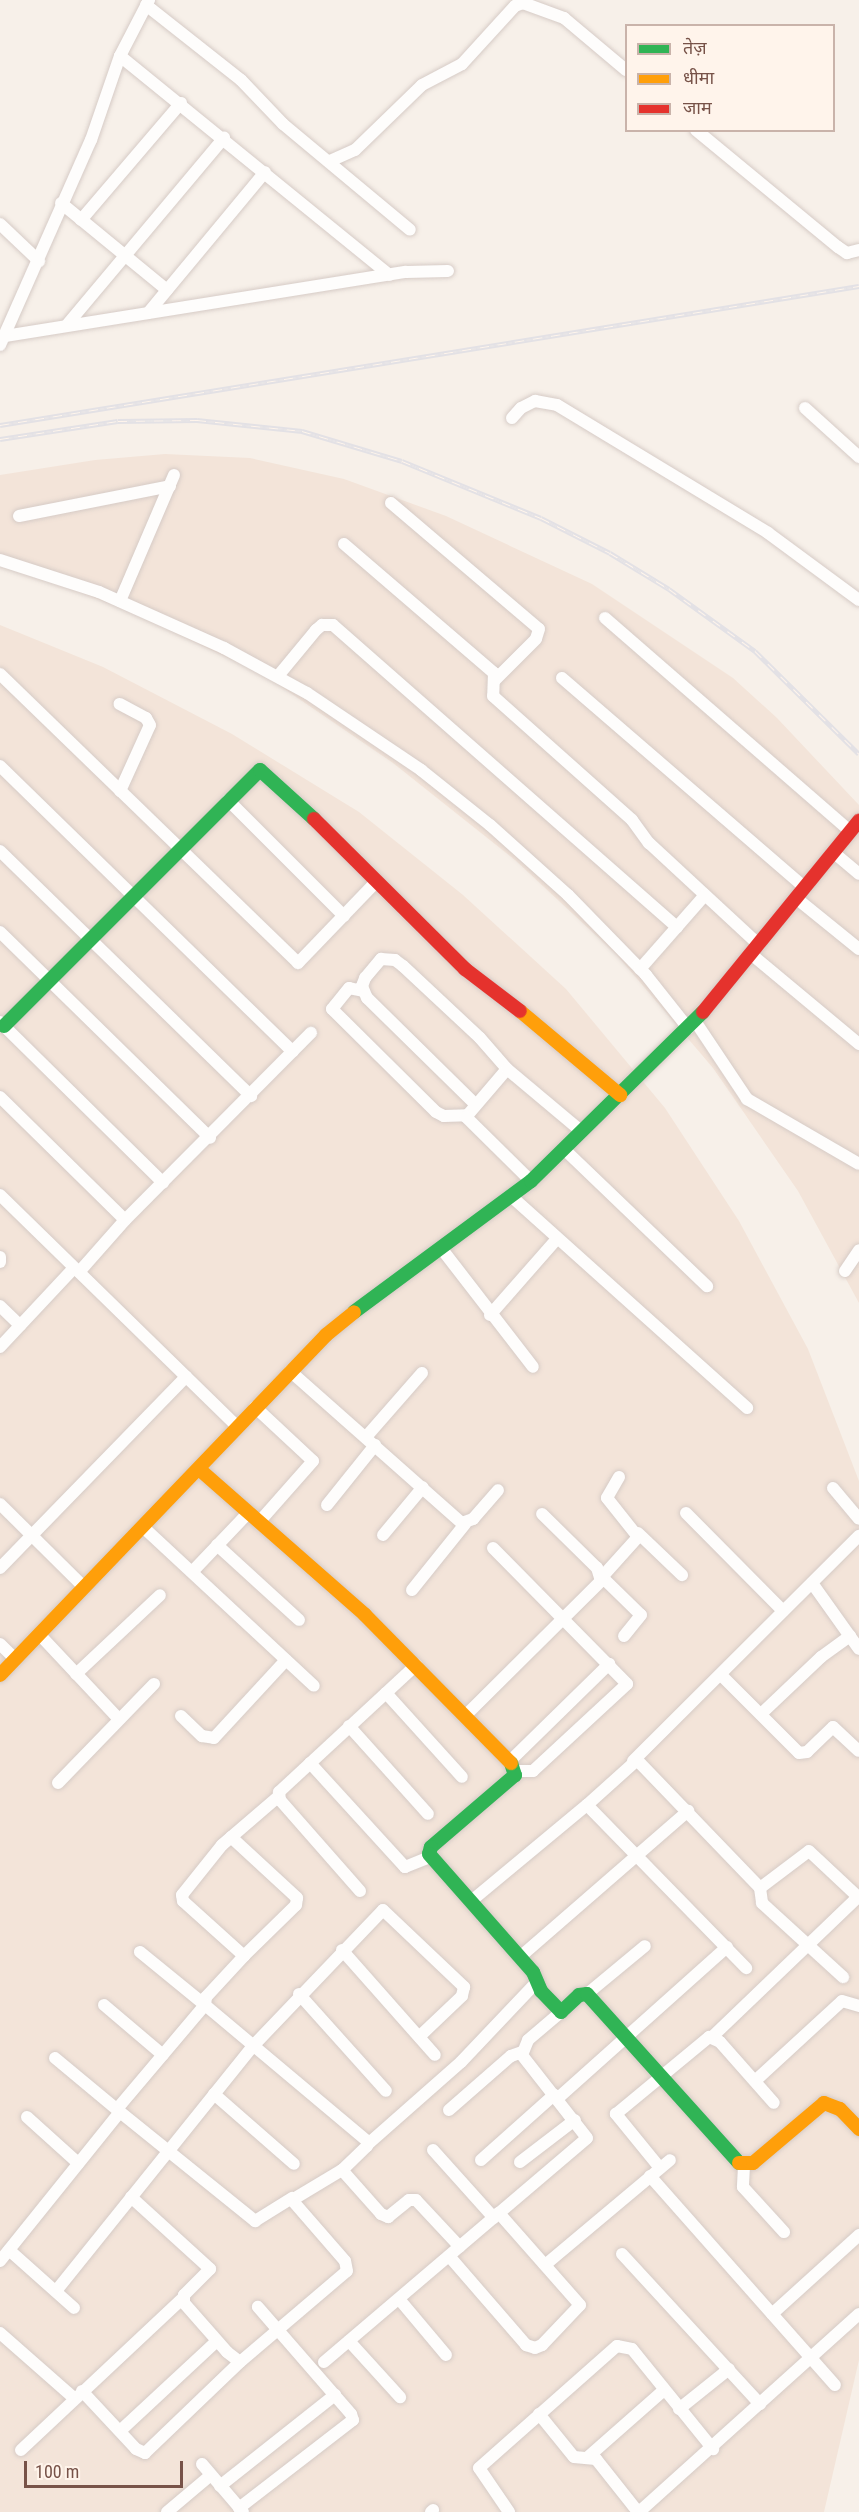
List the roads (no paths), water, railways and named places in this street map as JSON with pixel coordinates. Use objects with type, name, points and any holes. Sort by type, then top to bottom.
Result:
[{"type":"street","points":[[3,340],[39,261],[61,203],[91,140],[120,56],[148,2],[241,80],[283,124],[411,230]]},
{"type":"street","points":[[330,161],[355,150],[422,85],[462,64],[515,6],[523,3],[564,18],[625,68]]},
{"type":"street","points":[[120,56],[266,172],[388,275]]},
{"type":"street","points":[[81,220],[181,104]]},
{"type":"street","points":[[698,132],[838,247],[847,253],[859,250]]},
{"type":"street","points":[[66,326],[224,138]]},
{"type":"street","points":[[148,313],[266,172]]},
{"type":"street","points":[[61,203],[167,290]]},
{"type":"street","points":[[0,224],[39,261]]},
{"type":"street","points":[[3,340],[66,326],[388,275],[447,271]]},
{"type":"street","points":[[512,418],[535,401],[557,405],[768,533],[859,600]]},
{"type":"street","points":[[805,408],[859,457]]},
{"type":"street","points":[[19,516],[172,480],[120,601]]},
{"type":"street","points":[[392,503],[539,629],[536,639],[495,681]]},
{"type":"street","points":[[344,544],[494,673],[493,696],[633,820],[649,843],[705,895],[755,949],[859,1044]]},
{"type":"street","points":[[0,560],[120,601],[278,676],[421,770],[464,804],[568,896],[692,1025],[747,1099],[859,1164]]},
{"type":"street","points":[[0,1675],[290,1371],[374,1295],[531,1181],[692,1025],[855,826],[605,618]]},
{"type":"street","points":[[278,676],[316,630],[322,625],[333,625],[677,927]]},
{"type":"street","points":[[0,674],[298,963],[377,880]]},
{"type":"street","points":[[562,678],[801,893],[859,949]]},
{"type":"street","points":[[120,704],[146,718],[150,725],[120,791]]},
{"type":"street","points":[[0,766],[134,894],[293,1052]]},
{"type":"street","points":[[164,1183],[2,1024],[50,981],[256,771],[266,772],[465,969],[585,1062],[620,1095]]},
{"type":"street","points":[[228,800],[344,916]]},
{"type":"street","points":[[0,851],[251,1096]]},
{"type":"street","points":[[833,852],[859,874]]},
{"type":"street","points":[[640,969],[705,895]]},
{"type":"street","points":[[0,932],[210,1138]]},
{"type":"street","points":[[363,991],[365,978],[381,959],[395,960],[480,1038],[507,1069],[581,1131]]},
{"type":"street","points":[[467,1115],[451,1117],[436,1112],[332,1010],[349,988],[363,991],[474,1103]]},
{"type":"street","points":[[0,1347],[311,1034]]},
{"type":"street","points":[[467,1115],[474,1103],[507,1069]]},
{"type":"street","points":[[0,1097],[125,1220]]},
{"type":"street","points":[[467,1115],[531,1181]]},
{"type":"street","points":[[565,1150],[707,1286]]},
{"type":"street","points":[[0,1196],[237,1426]]},
{"type":"street","points":[[512,1197],[556,1240],[747,1408]]},
{"type":"street","points":[[490,1315],[556,1240]]},
{"type":"street","points":[[441,1248],[490,1315],[533,1367]]},
{"type":"street","points":[[845,1270],[859,1250]]},
{"type":"street","points":[[0,1257],[0,1262]]},
{"type":"street","points":[[0,1306],[20,1325]]},
{"type":"street","points":[[290,1371],[465,1524]]},
{"type":"street","points":[[327,1504],[370,1441],[422,1373]]},
{"type":"street","points":[[0,1568],[186,1377]]},
{"type":"street","points":[[255,1407],[313,1461],[260,1521]]},
{"type":"street","points":[[199,1469],[260,1521],[416,1665],[514,1766],[533,1771],[624,1689],[626,1681],[493,1548]]},
{"type":"street","points":[[619,1477],[607,1498],[638,1533],[682,1575]]},
{"type":"street","points":[[383,1535],[423,1487]]},
{"type":"street","points":[[833,1488],[859,1519]]},
{"type":"street","points":[[412,1590],[465,1524],[498,1490]]},
{"type":"street","points":[[0,1504],[84,1587]]},
{"type":"street","points":[[192,1572],[249,1512]]},
{"type":"street","points":[[686,1513],[783,1611]]},
{"type":"street","points":[[542,1514],[641,1615],[624,1636]]},
{"type":"street","points":[[143,1527],[314,1686]]},
{"type":"street","points":[[466,1715],[564,1619],[630,1548],[638,1533]]},
{"type":"street","points":[[470,1902],[587,1805],[859,1536]]},
{"type":"street","points":[[217,1545],[299,1620]]},
{"type":"street","points":[[812,1583],[859,1649]]},
{"type":"street","points":[[76,1674],[160,1595]]},
{"type":"street","points":[[39,1634],[118,1718]]},
{"type":"street","points":[[761,1714],[821,1657],[850,1636]]},
{"type":"street","points":[[0,1644],[15,1659]]},
{"type":"street","points":[[181,1716],[206,1739],[214,1738],[286,1660]]},
{"type":"street","points":[[561,2012],[520,1957],[430,1857],[431,1847],[497,1793],[514,1766],[609,1664]]},
{"type":"street","points":[[244,1956],[182,1899],[231,1837],[279,1796],[310,1763],[416,1665]]},
{"type":"street","points":[[721,1674],[799,1753],[807,1752],[833,1727],[859,1751]]},
{"type":"street","points":[[58,1782],[118,1718],[154,1684]]},
{"type":"street","points":[[386,1693],[462,1777]]},
{"type":"street","points":[[349,1726],[428,1814]]},
{"type":"street","points":[[633,1761],[642,1763],[760,1888],[762,1903],[843,1977]]},
{"type":"street","points":[[310,1763],[402,1864],[411,1867],[430,1857]]},
{"type":"street","points":[[279,1796],[360,1891]]},
{"type":"street","points":[[587,1805],[746,1968]]},
{"type":"street","points":[[520,1957],[688,1811]]},
{"type":"street","points":[[0,2261],[163,2055],[206,2005],[206,1997],[296,1905],[297,1898],[231,1837]]},
{"type":"street","points":[[760,1888],[767,1886],[809,1851],[859,1897],[712,2037],[616,2114],[772,2314],[835,2385]]},
{"type":"street","points":[[56,2291],[253,2046],[298,1994],[379,1911],[387,1910],[464,1987],[462,1996],[419,2037]]},
{"type":"street","points":[[449,2110],[511,2056],[522,2052],[528,2040],[579,1995],[587,1994],[645,1946]]},
{"type":"street","points":[[481,2160],[627,2039],[727,1947]]},
{"type":"street","points":[[342,1950],[435,2055]]},
{"type":"street","points":[[140,1952],[206,2005],[368,2144]]},
{"type":"street","points":[[55,2058],[255,2221],[342,2170],[460,2062],[537,1982]]},
{"type":"street","points":[[298,1994],[386,2091]]},
{"type":"street","points":[[587,1994],[728,2155],[744,2166]]},
{"type":"street","points":[[755,2081],[842,2001],[859,2006]]},
{"type":"street","points":[[104,2005],[163,2055]]},
{"type":"street","points":[[712,2037],[774,2103]]},
{"type":"street","points":[[324,2362],[587,2138],[522,2052]]},
{"type":"street","points":[[214,2094],[294,2164]]},
{"type":"street","points":[[744,2166],[753,2163],[824,2103],[840,2109],[859,2129]]},
{"type":"street","points":[[27,2117],[78,2163]]},
{"type":"street","points":[[520,2162],[575,2120]]},
{"type":"street","points":[[434,2150],[545,2265],[580,2308],[535,2348],[526,2345],[449,2256]]},
{"type":"street","points":[[744,2166],[743,2187],[784,2232]]},
{"type":"street","points":[[545,2265],[660,2168]]},
{"type":"street","points":[[342,2170],[384,2216],[409,2200],[416,2200],[460,2247]]},
{"type":"street","points":[[21,2450],[183,2298],[210,2269],[130,2197]]},
{"type":"street","points":[[0,2333],[120,2430],[140,2452],[148,2451],[240,2362],[348,2267],[292,2198]]},
{"type":"street","points":[[772,2314],[859,2235]]},
{"type":"street","points":[[9,2250],[74,2308]]},
{"type":"street","points":[[622,2253],[760,2404]]},
{"type":"street","points":[[183,2298],[217,2341],[240,2362]]},
{"type":"street","points":[[399,2299],[446,2355]]},
{"type":"street","points":[[202,2464],[241,2510],[351,2424],[351,2414],[258,2307]]},
{"type":"street","points":[[588,2457],[596,2459],[639,2512],[713,2449],[859,2313]]},
{"type":"street","points":[[120,2430],[217,2341]]},
{"type":"street","points":[[349,2341],[400,2397]]},
{"type":"street","points":[[509,2512],[479,2468],[539,2414],[623,2345],[632,2349],[713,2449]]},
{"type":"street","points":[[680,2409],[729,2369]]},
{"type":"street","points":[[539,2414],[574,2457],[581,2461],[664,2390]]},
{"type":"street","points":[[220,2486],[335,2395]]},
{"type":"street","points":[[166,2512],[211,2475]]},
{"type":"railway","points":[[0,425],[859,286]]},
{"type":"railway","points":[[0,439],[118,421],[197,420],[302,431],[402,461],[541,518],[610,553],[669,589],[755,651],[859,754]]}]
